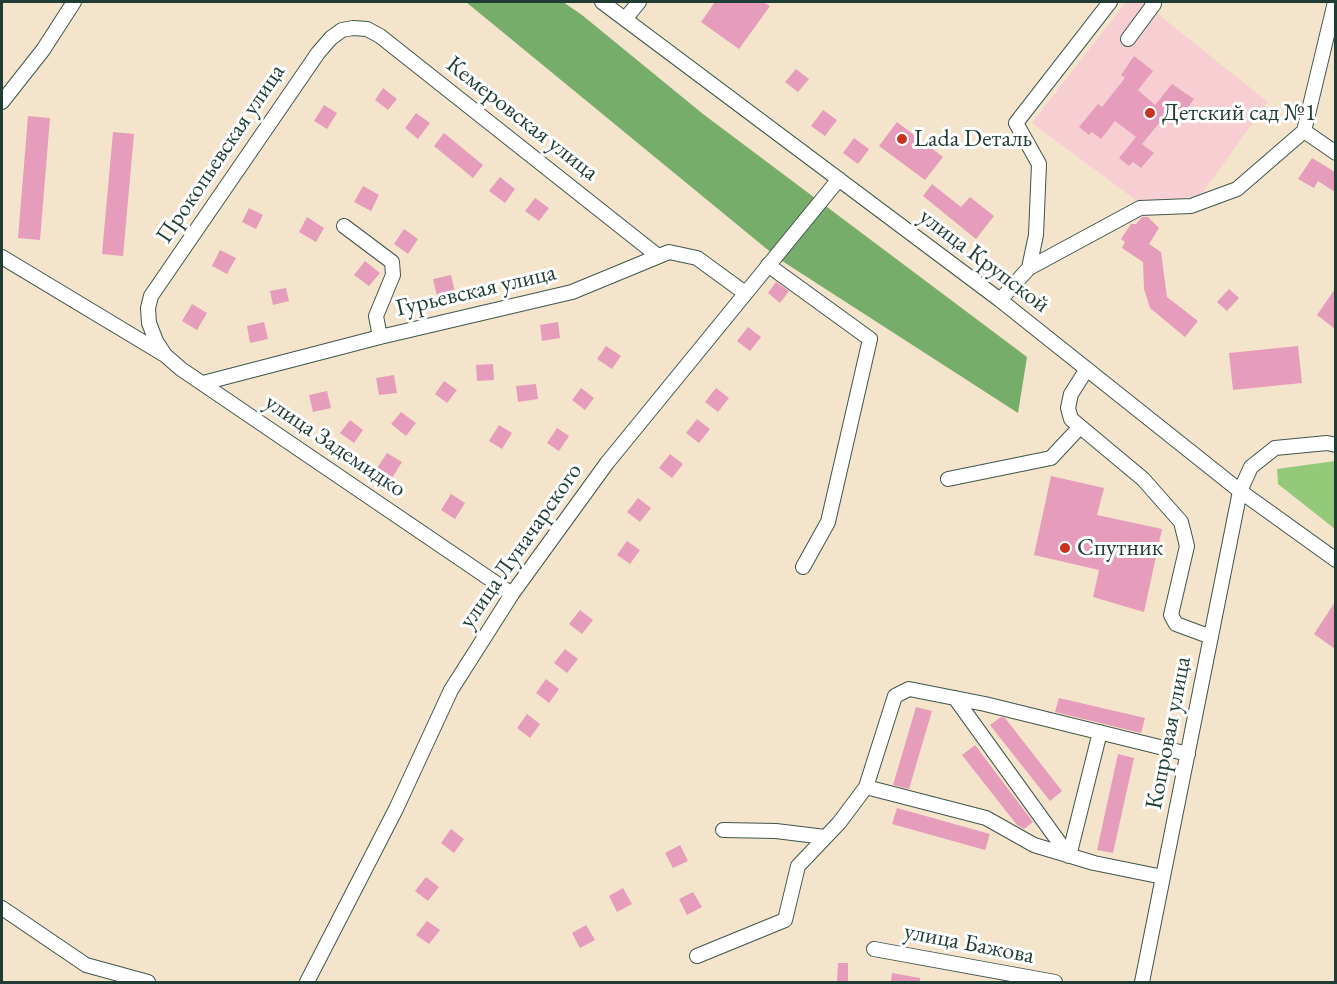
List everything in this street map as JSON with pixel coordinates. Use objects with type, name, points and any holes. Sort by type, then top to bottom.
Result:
[{"type":"street","points":[[2,102],[43,50],[74,2]]},
{"type":"street","name":"улица Крупской","points":[[602,2],[1000,300],[1240,491],[1335,560]]},
{"type":"street","points":[[625,19],[639,2]]},
{"type":"street","points":[[1029,268],[1036,235],[1039,164],[1016,123],[1110,2]]},
{"type":"street","points":[[1128,39],[1154,4],[1152,2]]},
{"type":"street","points":[[1000,300],[1029,268],[1140,208],[1191,206],[1237,189],[1304,131],[1335,2]]},
{"type":"street","name":"Кемеровская улица","points":[[353,28],[367,29],[380,36],[657,256]]},
{"type":"street","name":"Прокопьевская улица","points":[[149,323],[148,308],[151,296],[311,63],[331,38],[342,30],[353,28]]},
{"type":"street","points":[[1304,131],[1335,153]]},
{"type":"street","name":"улица Луначарского","points":[[307,982],[396,809],[451,690],[512,594],[607,463],[839,179]]},
{"type":"street","points":[[344,226],[392,262],[393,275],[376,316],[380,337]]},
{"type":"street","name":"Гурьевская улица","points":[[203,383],[380,337],[572,292],[669,252],[697,258],[745,293]]},
{"type":"street","points":[[2,257],[165,355]]},
{"type":"street","points":[[768,265],[870,339],[828,522],[802,567]]},
{"type":"street","name":"улица Задемидко","points":[[149,323],[165,355],[181,369],[512,594]]},
{"type":"street","points":[[1087,369],[1071,394],[1068,408],[1071,419],[1143,479],[1181,522],[1187,546],[1171,615],[1176,624],[1211,637]]},
{"type":"street","points":[[948,479],[1051,458],[1079,428]]},
{"type":"street","name":"Копровая улица","points":[[1142,982],[1240,491],[1251,467],[1275,448],[1327,443],[1335,445]]},
{"type":"street","points":[[697,956],[785,921],[798,866],[866,787],[895,696],[909,689],[956,698],[1188,754]]},
{"type":"street","points":[[956,698],[1069,856]]},
{"type":"street","points":[[1069,856],[1100,732]]},
{"type":"street","points":[[866,787],[986,818],[1034,845],[1069,856],[1163,877]]},
{"type":"street","points":[[723,830],[776,831],[825,837]]},
{"type":"street","points":[[2,908],[86,965],[148,982]]},
{"type":"street","name":"улица Бажова","points":[[874,949],[1054,982]]},
{"type":"shaded area","name":"Детский сад №1","points":[[1126,2],[1143,2],[1268,102],[1200,196],[1140,203],[1032,123]]},
{"type":"green space","points":[[466,2],[563,2],[582,15],[703,114],[1027,357],[1018,413],[779,259]]},
{"type":"green space","points":[[1336,461],[1335,529],[1278,484],[1277,469]]},
{"type":"building","points":[[715,2],[763,2],[770,6],[739,49],[701,22]]},
{"type":"building","points":[[1134,56],[1153,71],[1138,90],[1155,105],[1172,84],[1194,99],[1185,111],[1186,117],[1182,122],[1169,111],[1142,144],[1154,153],[1141,168],[1133,162],[1129,166],[1119,158],[1136,137],[1115,121],[1101,139],[1092,132],[1089,135],[1079,127],[1098,104],[1102,107],[1125,78],[1121,75]]},
{"type":"building","points":[[796,69],[809,79],[798,92],[785,82]]},
{"type":"building","points":[[383,88],[397,99],[388,110],[375,100]]},
{"type":"building","points":[[324,105],[337,113],[327,129],[314,121]]},
{"type":"building","points":[[823,110],[837,120],[825,136],[811,126]]},
{"type":"building","points":[[416,113],[430,123],[418,139],[405,128]]},
{"type":"building","points":[[28,116],[50,118],[40,240],[18,238]]},
{"type":"building","points":[[897,122],[943,157],[925,180],[879,146]]},
{"type":"building","points":[[113,132],[134,134],[123,256],[102,254]]},
{"type":"building","points":[[444,133],[483,165],[473,178],[434,146]]},
{"type":"building","points":[[854,138],[869,149],[858,164],[843,153]]},
{"type":"building","points":[[1312,158],[1335,172],[1335,192],[1318,181],[1314,188],[1298,179]]},
{"type":"building","points":[[500,177],[515,189],[505,203],[489,191]]},
{"type":"building","points":[[932,184],[961,207],[970,197],[994,216],[976,239],[923,196]]},
{"type":"building","points":[[363,186],[379,195],[371,211],[354,202]]},
{"type":"building","points":[[535,198],[549,208],[539,221],[525,211]]},
{"type":"building","points":[[249,208],[263,215],[256,229],[242,222]]},
{"type":"building","points":[[307,217],[324,228],[316,242],[299,232]]},
{"type":"building","points":[[1142,217],[1148,217],[1159,228],[1149,244],[1161,252],[1167,297],[1198,321],[1185,337],[1150,308],[1144,289],[1143,262],[1122,248],[1125,242],[1121,239],[1131,224],[1136,224]]},
{"type":"building","points":[[404,229],[418,239],[408,254],[394,244]]},
{"type":"building","points":[[220,250],[236,258],[227,274],[212,266]]},
{"type":"building","points":[[365,261],[380,273],[369,286],[354,275]]},
{"type":"building","points":[[451,275],[455,292],[437,296],[433,279]]},
{"type":"building","points":[[776,282],[789,291],[780,303],[768,293]]},
{"type":"building","points":[[286,288],[289,301],[273,305],[270,291]]},
{"type":"building","points":[[1229,289],[1239,298],[1227,311],[1217,302]]},
{"type":"building","points":[[1335,289],[1335,329],[1317,315]]},
{"type":"building","points":[[192,304],[207,313],[197,330],[182,321]]},
{"type":"building","points":[[264,322],[268,339],[250,343],[247,326]]},
{"type":"building","points":[[558,322],[560,338],[542,341],[540,325]]},
{"type":"building","points":[[748,327],[761,337],[750,351],[737,341]]},
{"type":"building","points":[[606,346],[621,356],[612,369],[597,359]]},
{"type":"building","points":[[1298,346],[1302,383],[1233,390],[1229,353]]},
{"type":"building","points":[[493,364],[494,380],[477,381],[476,365]]},
{"type":"building","points":[[394,375],[397,393],[379,395],[376,378]]},
{"type":"building","points":[[444,381],[457,390],[447,403],[435,394]]},
{"type":"building","points":[[536,384],[538,399],[518,402],[516,386]]},
{"type":"building","points":[[581,388],[594,398],[585,410],[572,400]]},
{"type":"building","points":[[716,388],[729,398],[718,412],[705,402]]},
{"type":"building","points":[[327,391],[331,408],[313,412],[309,395]]},
{"type":"building","points":[[401,412],[416,423],[406,436],[391,424]]},
{"type":"building","points":[[697,419],[710,429],[699,443],[686,433]]},
{"type":"building","points":[[350,420],[363,430],[354,443],[340,433]]},
{"type":"building","points":[[499,425],[512,433],[502,449],[489,441]]},
{"type":"building","points":[[557,428],[569,436],[559,451],[547,443]]},
{"type":"building","points":[[387,453],[402,462],[392,478],[377,468]]},
{"type":"building","points":[[670,454],[683,464],[672,478],[659,468]]},
{"type":"building","name":"Спутник","points":[[1051,476],[1104,488],[1097,515],[1162,529],[1144,612],[1093,597],[1099,570],[1034,555]]},
{"type":"building","points":[[451,494],[465,503],[455,519],[441,510]]},
{"type":"building","points":[[638,498],[651,508],[640,522],[627,512]]},
{"type":"building","points":[[627,541],[640,550],[630,564],[617,555]]},
{"type":"building","points":[[1335,602],[1335,649],[1314,634]]},
{"type":"building","points":[[580,610],[593,620],[582,634],[569,624]]},
{"type":"building","points":[[565,649],[578,659],[567,673],[554,663]]},
{"type":"building","points":[[546,679],[559,689],[549,703],[536,693]]},
{"type":"building","points":[[1059,698],[1145,718],[1141,733],[1055,712]]},
{"type":"building","points":[[916,707],[932,711],[909,789],[893,785]]},
{"type":"building","points":[[527,714],[540,724],[530,738],[517,728]]},
{"type":"building","points":[[1001,717],[1005,718],[1062,791],[1050,801],[990,725]]},
{"type":"building","points":[[975,745],[1033,822],[1024,829],[1017,825],[962,755]]},
{"type":"building","points":[[1118,754],[1134,758],[1113,853],[1097,850]]},
{"type":"building","points":[[897,808],[990,834],[985,850],[892,824]]},
{"type":"building","points":[[451,829],[464,839],[454,853],[441,843]]},
{"type":"building","points":[[680,845],[688,861],[673,868],[665,853]]},
{"type":"building","points":[[426,877],[439,887],[428,901],[415,891]]},
{"type":"building","points":[[623,888],[632,904],[617,912],[609,896]]},
{"type":"building","points":[[693,892],[702,907],[687,915],[679,899]]},
{"type":"building","points":[[427,921],[440,930],[429,944],[416,935]]},
{"type":"building","points":[[586,925],[595,940],[580,948],[572,933]]},
{"type":"building","points":[[838,963],[848,963],[848,982],[837,982]]},
{"type":"building","points":[[892,973],[920,978],[920,982],[891,982]]},
{"type":"place","name":"Детский сад №1","points":[[1150,113]]},
{"type":"place","name":"Lada Dеталь","points":[[902,139]]},
{"type":"place","name":"Спутник","points":[[1065,548]]}]
